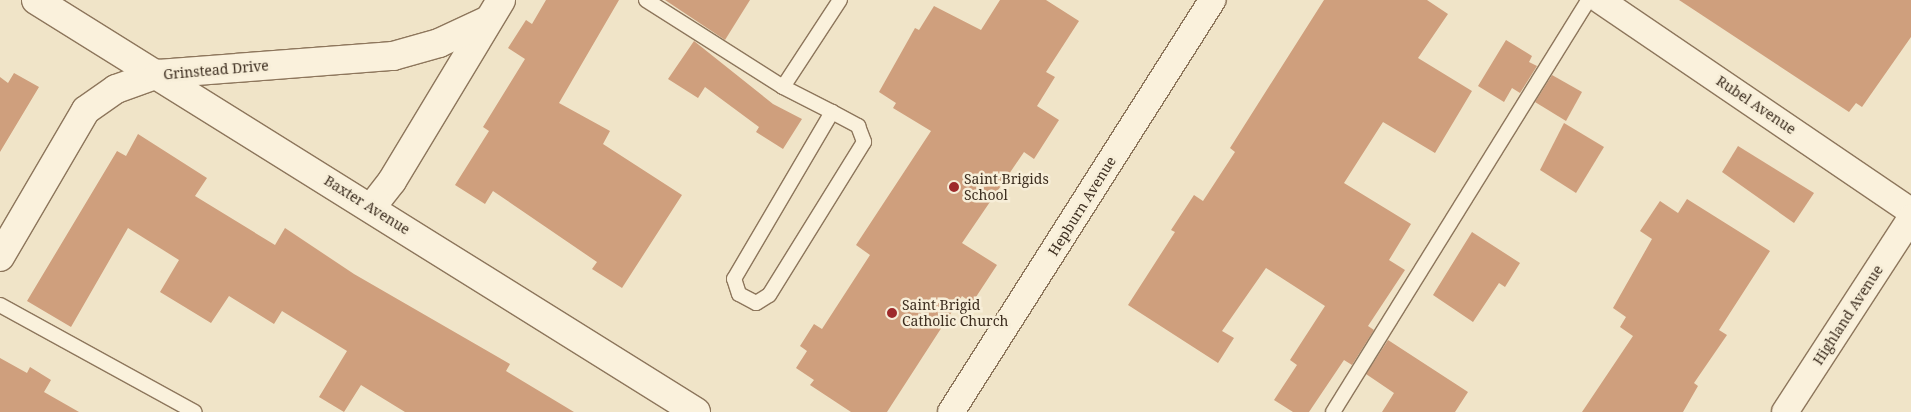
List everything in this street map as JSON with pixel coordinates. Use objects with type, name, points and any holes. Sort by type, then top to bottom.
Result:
[{"type":"main road","name":"Baxter Avenue","points":[[36,0],[158,74],[696,412]]},
{"type":"main road","name":"Grinstead Drive","points":[[0,257],[86,110],[116,89],[158,74],[370,59],[439,43],[494,10]]},
{"type":"main road","points":[[371,208],[392,181],[494,10]]},
{"type":"street","name":"Hepburn Avenue","points":[[951,412],[1212,0]]},
{"type":"street","name":"Rubel Avenue","points":[[1600,0],[1911,211]]},
{"type":"street","name":"Highland Avenue","points":[[1785,412],[1911,218]]},
{"type":"lane","points":[[646,0],[784,87],[832,112],[858,126],[864,142],[769,295],[756,303],[739,294],[734,279],[832,112]]},
{"type":"lane","points":[[784,87],[840,0]]},
{"type":"lane","points":[[1333,412],[1588,0]]},
{"type":"lane","points":[[0,305],[195,412]]},
{"type":"building","points":[[546,0],[619,0],[559,103],[610,131],[603,144],[682,195],[622,288],[592,269],[597,262],[493,191],[485,204],[455,185],[489,131],[483,127],[525,59],[508,48],[526,20],[532,24]]},
{"type":"building","points":[[665,0],[750,0],[725,40]]},
{"type":"building","points":[[1000,0],[1046,0],[1079,21],[1046,72],[1055,77],[1037,106],[1059,120],[1034,159],[1024,152],[962,243],[997,265],[972,303],[962,296],[887,412],[851,412],[810,385],[814,380],[796,368],[807,351],[800,346],[814,324],[822,329],[870,255],[856,245],[931,131],[893,108],[896,103],[879,92],[915,28],[919,30],[934,6],[981,30]]},
{"type":"building","points":[[1324,0],[1427,0],[1448,14],[1418,58],[1472,91],[1435,153],[1383,122],[1344,183],[1411,224],[1389,260],[1405,270],[1368,326],[1374,330],[1352,365],[1344,360],[1309,412],[1293,412],[1274,400],[1297,365],[1290,360],[1325,306],[1266,268],[1222,331],[1234,338],[1218,363],[1128,305],[1175,232],[1171,230],[1194,195],[1203,201],[1235,152],[1230,148]]},
{"type":"building","points":[[1679,0],[1911,0],[1911,37],[1862,107],[1856,103],[1849,112]]},
{"type":"building","points":[[1506,40],[1532,56],[1529,62],[1537,66],[1520,93],[1512,88],[1504,102],[1478,86]]},
{"type":"building","points":[[694,41],[773,104],[802,119],[783,149],[756,132],[759,127],[705,87],[698,98],[668,79]]},
{"type":"building","points":[[14,73],[39,87],[0,152],[0,77],[8,83]]},
{"type":"building","points":[[1552,75],[1582,92],[1566,121],[1535,102]]},
{"type":"building","points":[[1564,123],[1604,147],[1576,193],[1540,170]]},
{"type":"building","points":[[138,134],[207,178],[195,196],[275,245],[285,228],[354,274],[510,364],[506,371],[574,412],[405,412],[361,385],[344,412],[319,397],[347,351],[282,311],[274,324],[229,296],[211,323],[160,292],[179,260],[128,228],[71,327],[27,301],[117,151],[126,156]]},
{"type":"building","points":[[1738,146],[1814,193],[1794,223],[1722,172]]},
{"type":"building","points":[[1687,199],[1770,251],[1719,330],[1727,335],[1694,383],[1698,386],[1683,412],[1582,412],[1633,336],[1620,327],[1626,317],[1613,308],[1652,239],[1640,231],[1660,201],[1678,213]]},
{"type":"building","points":[[1472,232],[1520,263],[1505,287],[1499,283],[1473,322],[1433,295]]},
{"type":"building","points":[[1388,340],[1468,392],[1455,412],[1382,412],[1394,393],[1366,374]]},
{"type":"building","points":[[0,358],[27,373],[30,367],[51,380],[44,392],[79,412],[0,412]]},
{"type":"place","name":"Saint Brigids School","points":[[954,187]]},
{"type":"place","name":"Saint Brigid Catholic Church","points":[[892,313]]}]
